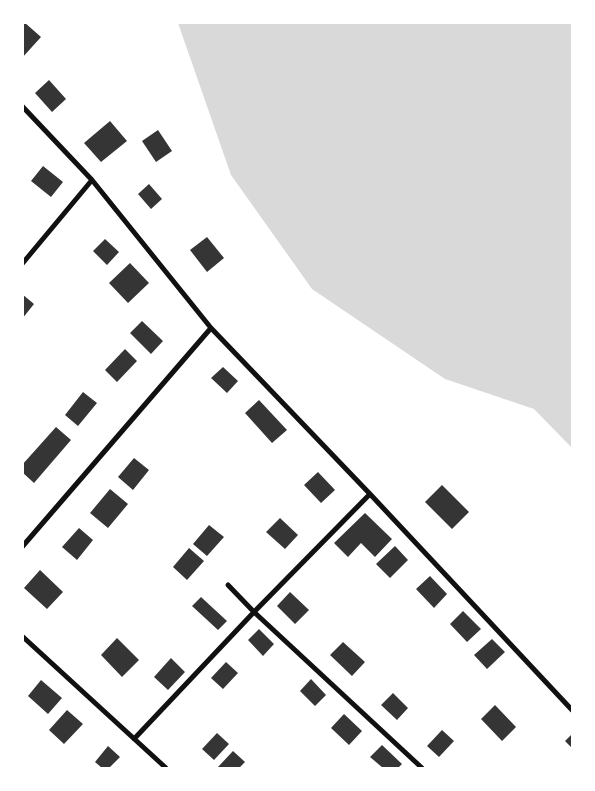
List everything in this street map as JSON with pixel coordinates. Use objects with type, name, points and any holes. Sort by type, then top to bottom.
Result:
[{"type":"street","points":[[22,106],[92,180],[212,328],[572,710]]},
{"type":"street","points":[[22,264],[92,180]]},
{"type":"street","points":[[22,547],[212,328]]},
{"type":"street","points":[[134,739],[254,612],[370,494]]},
{"type":"street","points":[[228,585],[254,612],[422,768]]},
{"type":"street","points":[[22,636],[166,768]]},
{"type":"shaded area","points":[[178,23],[572,23],[572,448],[534,409],[445,379],[312,289],[231,175]]},
{"type":"building","points":[[22,22],[41,37],[22,58]]},
{"type":"building","points":[[49,80],[66,99],[52,112],[35,93]]},
{"type":"building","points":[[110,121],[127,141],[101,162],[84,143]]},
{"type":"building","points":[[158,130],[172,151],[156,162],[142,141]]},
{"type":"building","points":[[43,166],[63,182],[51,197],[31,181]]},
{"type":"building","points":[[149,184],[162,199],[151,209],[138,194]]},
{"type":"building","points":[[207,237],[224,258],[207,272],[190,250]]},
{"type":"building","points":[[105,239],[119,252],[107,265],[93,251]]},
{"type":"building","points":[[130,263],[149,283],[128,303],[109,283]]},
{"type":"building","points":[[22,294],[34,304],[22,319]]},
{"type":"building","points":[[142,321],[163,341],[151,354],[130,333]]},
{"type":"building","points":[[125,349],[137,361],[117,382],[105,370]]},
{"type":"building","points":[[223,367],[238,381],[227,393],[211,378]]},
{"type":"building","points":[[83,392],[97,403],[78,426],[65,415]]},
{"type":"building","points":[[259,400],[287,430],[272,443],[245,413]]},
{"type":"building","points":[[56,427],[71,440],[34,483],[22,472],[22,465]]},
{"type":"building","points":[[134,458],[149,470],[133,490],[118,477]]},
{"type":"building","points":[[318,472],[335,490],[321,503],[304,485]]},
{"type":"building","points":[[442,485],[469,512],[452,529],[425,502]]},
{"type":"building","points":[[110,489],[128,504],[108,528],[90,513]]},
{"type":"building","points":[[365,513],[392,539],[375,557],[361,543],[348,557],[334,543]]},
{"type":"building","points":[[280,518],[298,535],[285,549],[266,532]]},
{"type":"building","points":[[209,525],[224,537],[207,556],[193,544]]},
{"type":"building","points":[[79,528],[93,540],[77,560],[62,547]]},
{"type":"building","points":[[395,546],[408,560],[390,578],[376,564]]},
{"type":"building","points":[[189,548],[204,561],[187,580],[173,567]]},
{"type":"building","points":[[40,570],[63,592],[47,609],[24,588]]},
{"type":"building","points":[[430,576],[447,594],[434,608],[416,589]]},
{"type":"building","points":[[290,592],[309,610],[295,624],[277,606]]},
{"type":"building","points":[[201,597],[227,621],[218,630],[192,606]]},
{"type":"building","points":[[463,611],[481,629],[467,642],[450,624]]},
{"type":"building","points":[[259,629],[274,644],[263,656],[248,640]]},
{"type":"building","points":[[117,638],[139,660],[122,677],[101,655]]},
{"type":"building","points":[[492,639],[505,652],[487,669],[474,655]]},
{"type":"building","points":[[343,642],[365,662],[352,676],[330,655]]},
{"type":"building","points":[[171,658],[185,672],[168,690],[154,677]]},
{"type":"building","points":[[226,662],[238,673],[223,689],[211,678]]},
{"type":"building","points":[[311,679],[326,695],[315,706],[300,691]]},
{"type":"building","points":[[41,680],[62,698],[48,714],[28,696]]},
{"type":"building","points":[[393,693],[408,708],[397,720],[381,705]]},
{"type":"building","points":[[495,705],[516,727],[502,741],[481,719]]},
{"type":"building","points":[[67,710],[83,724],[64,744],[49,730]]},
{"type":"building","points":[[344,714],[362,731],[349,745],[331,728]]},
{"type":"building","points":[[442,730],[454,741],[439,757],[427,746]]},
{"type":"building","points":[[217,733],[229,744],[214,760],[202,749]]},
{"type":"building","points":[[572,734],[572,748],[565,741]]},
{"type":"building","points":[[382,745],[402,764],[398,768],[383,768],[370,757]]},
{"type":"building","points":[[108,746],[120,757],[109,768],[102,768],[95,762]]},
{"type":"building","points":[[233,751],[245,762],[239,768],[219,768],[218,767]]}]
